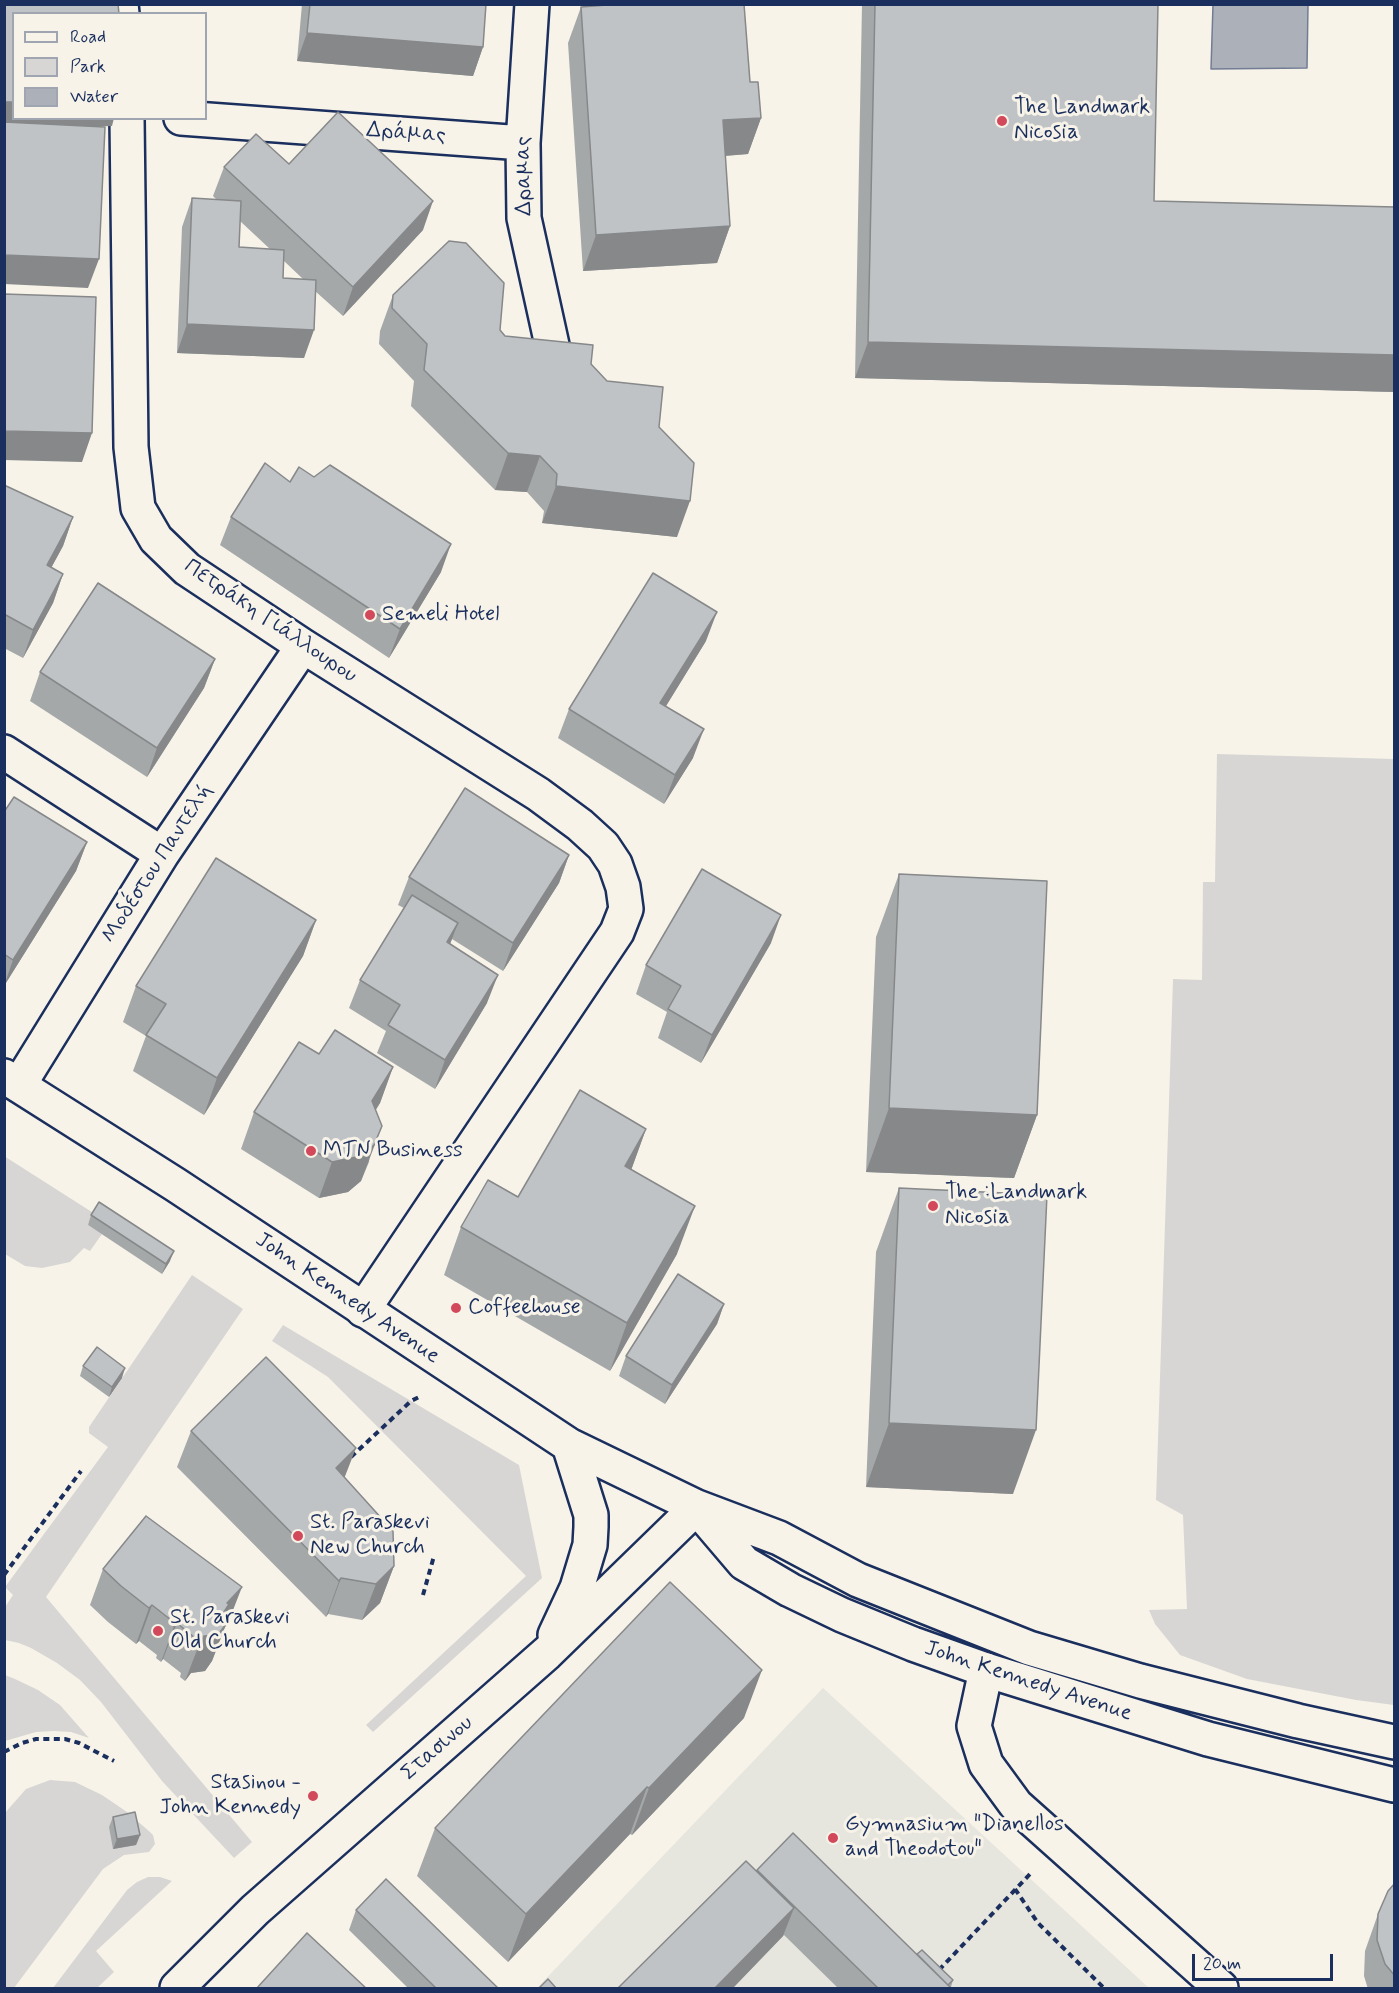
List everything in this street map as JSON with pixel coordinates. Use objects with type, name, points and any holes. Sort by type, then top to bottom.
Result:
[{"type":"street","name":"Δραμας","points":[[532,4],[523,143],[524,218],[552,345]]},
{"type":"street","name":"Πετράκη Γιάλλουρου","points":[[127,120],[131,447],[138,508],[156,539],[187,569],[303,646],[538,794],[603,846],[615,864],[623,887],[626,909],[617,932],[363,1310]]},
{"type":"street","name":"Δράμας","points":[[207,120],[523,143]]},
{"type":"street","name":"Μοδέστου Παντελή","points":[[12,1080],[303,646]]},
{"type":"street","points":[[4,752],[162,854]]},
{"type":"street","name":"John Kennedy Avenue","points":[[12,1080],[176,1185],[569,1445],[697,1508],[779,1538],[858,1580],[1029,1648],[1151,1684],[1298,1721],[1395,1742]]},
{"type":"street","points":[[547,1653],[577,1588],[590,1545],[591,1515],[569,1445]]},
{"type":"street","name":"John Kennedy Avenue","points":[[697,1508],[744,1563],[790,1590],[842,1615],[913,1644],[986,1670],[1208,1739],[1395,1785]]},
{"type":"street","name":"Στασινου","points":[[177,1989],[255,1910],[547,1653],[697,1508]]},
{"type":"street","points":[[986,1670],[974,1725],[986,1764],[1016,1805],[1221,1989]]},
{"type":"path","points":[[350,1458],[411,1401],[462,1375]]},
{"type":"path","points":[[4,1575],[81,1472]]},
{"type":"path","points":[[423,1595],[434,1556]]},
{"type":"path","points":[[4,1752],[36,1739],[58,1739],[79,1743],[114,1761]]},
{"type":"path","points":[[934,1975],[1026,1877],[1062,1848]]},
{"type":"path","points":[[1015,1889],[1038,1923],[1104,1989]]},
{"type":"shaded area","name":"Gymnasium \"Dianellos and Theodotou\"","points":[[823,1688],[1149,1988],[537,1988]]},
{"type":"green space","points":[[1217,754],[1394,759],[1394,1705],[1247,1679],[1180,1655],[1155,1624],[1149,1610],[1187,1609],[1183,1515],[1156,1500],[1173,979],[1202,980],[1203,882],[1215,882]]},
{"type":"green space","points":[[4,1156],[95,1214],[88,1225],[102,1234],[90,1251],[84,1248],[70,1262],[42,1268],[25,1266],[5,1254]]},
{"type":"green space","points":[[192,1275],[243,1309],[46,1597],[252,1842],[234,1858],[162,1781],[101,1702],[80,1680],[31,1648],[5,1640],[5,1607],[13,1595],[5,1587],[108,1447],[89,1433],[89,1427]]},
{"type":"green space","points":[[283,1325],[519,1465],[542,1578],[373,1732],[366,1725],[526,1576],[328,1377],[272,1341]]},
{"type":"green space","points":[[5,1675],[38,1690],[60,1705],[89,1738],[71,1732],[54,1731],[36,1732],[5,1741]]},
{"type":"green space","points":[[50,1780],[75,1782],[102,1795],[150,1832],[155,1844],[149,1852],[124,1855],[103,1869],[14,1988],[5,1988],[4,1814],[26,1789]]},
{"type":"green space","points":[[148,1877],[160,1877],[172,1881],[96,1951],[114,1972],[97,1988],[53,1988],[127,1890]]},
{"type":"water","points":[[1213,5],[1308,5],[1307,68],[1211,69]]},
{"type":"building","points":[[4,4],[118,4],[119,12],[12,12],[12,102],[4,102]]},
{"type":"building","points":[[310,4],[486,4],[483,47],[307,33]]},
{"type":"building","points":[[620,4],[744,4],[750,82],[758,82],[761,118],[723,120],[730,226],[596,235],[581,7]]},
{"type":"building","name":"The Landmark Nicosia","points":[[875,4],[1158,4],[1154,201],[1395,207],[1395,355],[868,342]]},
{"type":"building","points":[[338,112],[433,201],[353,287],[224,167],[256,134],[289,164]]},
{"type":"building","points":[[4,122],[105,127],[99,259],[4,255]]},
{"type":"building","points":[[192,198],[241,201],[239,247],[284,250],[283,278],[316,280],[314,330],[187,324]]},
{"type":"building","points":[[449,241],[466,243],[504,283],[500,330],[505,336],[593,345],[591,364],[607,381],[663,387],[659,427],[694,463],[690,501],[556,486],[557,474],[540,456],[508,453],[424,370],[427,344],[392,308],[393,295]]},
{"type":"building","points":[[4,294],[96,297],[92,433],[4,431]]},
{"type":"building","name":"Semeli Hotel","points":[[265,463],[290,482],[299,467],[314,477],[330,465],[451,544],[400,629],[231,517]]},
{"type":"building","points":[[4,485],[73,517],[47,565],[63,574],[33,630],[4,614]]},
{"type":"building","points":[[653,573],[717,612],[660,703],[704,729],[675,775],[569,709]]},
{"type":"building","points":[[98,583],[215,659],[157,748],[40,672]]},
{"type":"building","points":[[465,788],[569,855],[513,943],[409,877]]},
{"type":"building","points":[[14,797],[87,842],[13,960],[4,954],[4,812]]},
{"type":"building","points":[[216,858],[316,920],[217,1078],[146,1035],[166,1004],[136,986]]},
{"type":"building","points":[[702,869],[781,915],[712,1035],[668,1009],[681,986],[646,965]]},
{"type":"building","points":[[899,874],[1047,881],[1037,1115],[889,1108]]},
{"type":"building","points":[[412,895],[458,923],[447,942],[498,975],[445,1060],[388,1025],[400,1005],[360,980]]},
{"type":"building","points":[[335,1030],[393,1067],[372,1101],[382,1126],[374,1145],[361,1156],[332,1162],[254,1112],[299,1042],[319,1054]]},
{"type":"building","points":[[580,1090],[646,1129],[625,1166],[695,1206],[627,1323],[461,1227],[488,1180],[518,1197]]},
{"type":"building","points":[[899,1188],[1047,1195],[1036,1430],[889,1423]]},
{"type":"building","points":[[99,1202],[174,1251],[166,1264],[91,1215]]},
{"type":"building","points":[[678,1274],[724,1304],[672,1385],[626,1356]]},
{"type":"building","points":[[97,1347],[125,1368],[112,1387],[83,1366]]},
{"type":"building","points":[[266,1357],[356,1448],[336,1468],[393,1531],[394,1566],[376,1584],[341,1578],[339,1581],[191,1431]]},
{"type":"building","points":[[146,1516],[242,1587],[227,1603],[229,1604],[224,1612],[226,1624],[218,1635],[204,1636],[199,1645],[193,1640],[195,1638],[177,1623],[174,1626],[169,1622],[171,1620],[152,1605],[149,1608],[103,1569]]},
{"type":"building","points":[[670,1582],[762,1670],[526,1914],[435,1828]]},
{"type":"building","points":[[135,1812],[140,1835],[117,1839],[113,1817]]},
{"type":"building","points":[[793,1833],[952,1989],[879,1989],[757,1870]]},
{"type":"building","points":[[746,1861],[794,1908],[714,1989],[617,1989]]},
{"type":"building","points":[[386,1879],[499,1989],[437,1989],[356,1910]]},
{"type":"building","points":[[1395,1883],[1395,1976],[1385,1964],[1377,1940],[1378,1914],[1388,1891]]},
{"type":"building","points":[[307,1933],[367,1989],[256,1989]]},
{"type":"building","points":[[922,1950],[953,1980],[948,1985],[917,1954]]},
{"type":"building","points":[[548,1979],[557,1989],[538,1989]]},
{"type":"place","name":"The Landmark Nicosia","points":[[1002,121]]},
{"type":"place","name":"Semeli Hotel","points":[[370,615]]},
{"type":"place","name":"MTN Business","points":[[311,1151]]},
{"type":"place","name":"The :Landmark Nicosia","points":[[933,1206]]},
{"type":"place","name":"Coffeehouse","points":[[456,1308]]},
{"type":"place","name":"St. Paraskevi New Church","points":[[298,1536]]},
{"type":"place","name":"St. Paraskevi Old Church","points":[[158,1631]]},
{"type":"place","name":"Stasinou - John Kennedy","points":[[313,1796]]},
{"type":"place","name":"Gymnasium \"Dianellos and Theodotou\"","points":[[833,1838]]}]
